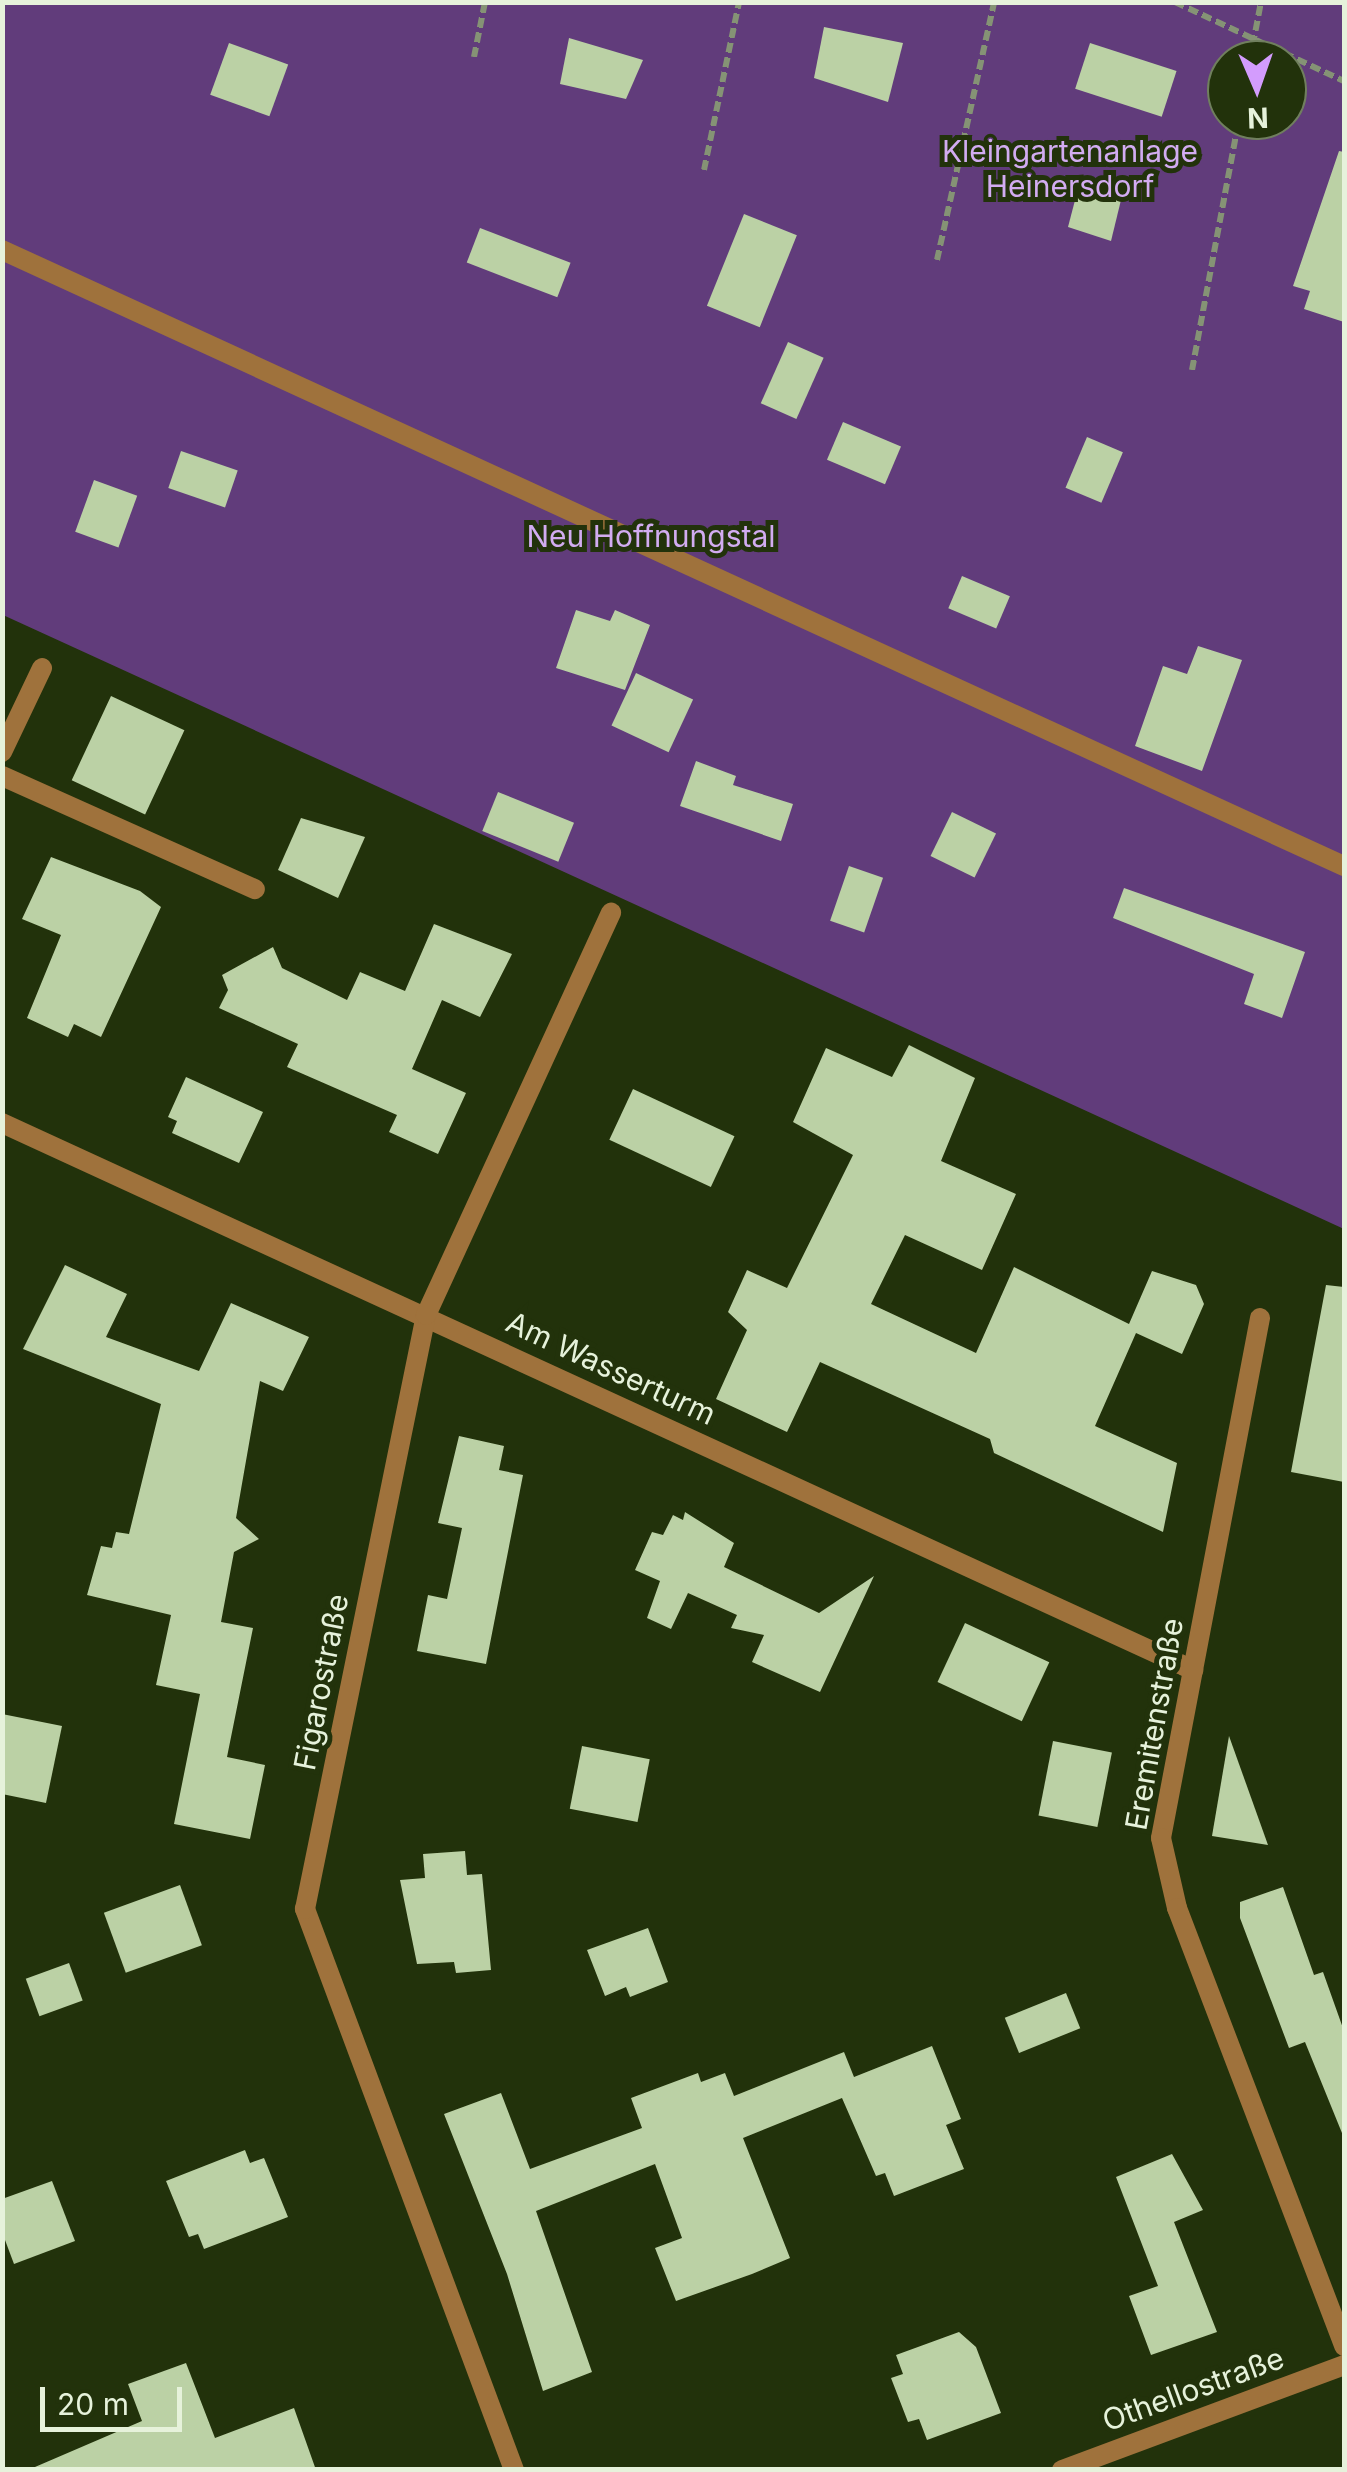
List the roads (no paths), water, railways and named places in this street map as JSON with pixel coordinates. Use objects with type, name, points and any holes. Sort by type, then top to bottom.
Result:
[{"type":"street","points":[[2,250],[1344,866]]},
{"type":"street","points":[[2,752],[42,668]]},
{"type":"street","points":[[2,776],[254,890]]},
{"type":"street","name":"Figarostraße","points":[[514,2470],[305,1910],[426,1315],[611,913]]},
{"type":"street","name":"Am Wasserturm","points":[[2,1123],[1192,1670]]},
{"type":"street","name":"Eremitenstraße","points":[[1260,1318],[1161,1838],[1177,1908],[1344,2346]]},
{"type":"street","name":"Othellostraße","points":[[1062,2470],[1344,2365]]},
{"type":"park label","name":"Kleingartenanlage Heinersdorf","points":[[1070,168]]},
{"type":"park label","name":"Neu Hoffnungstal","points":[[651,536]]}]
